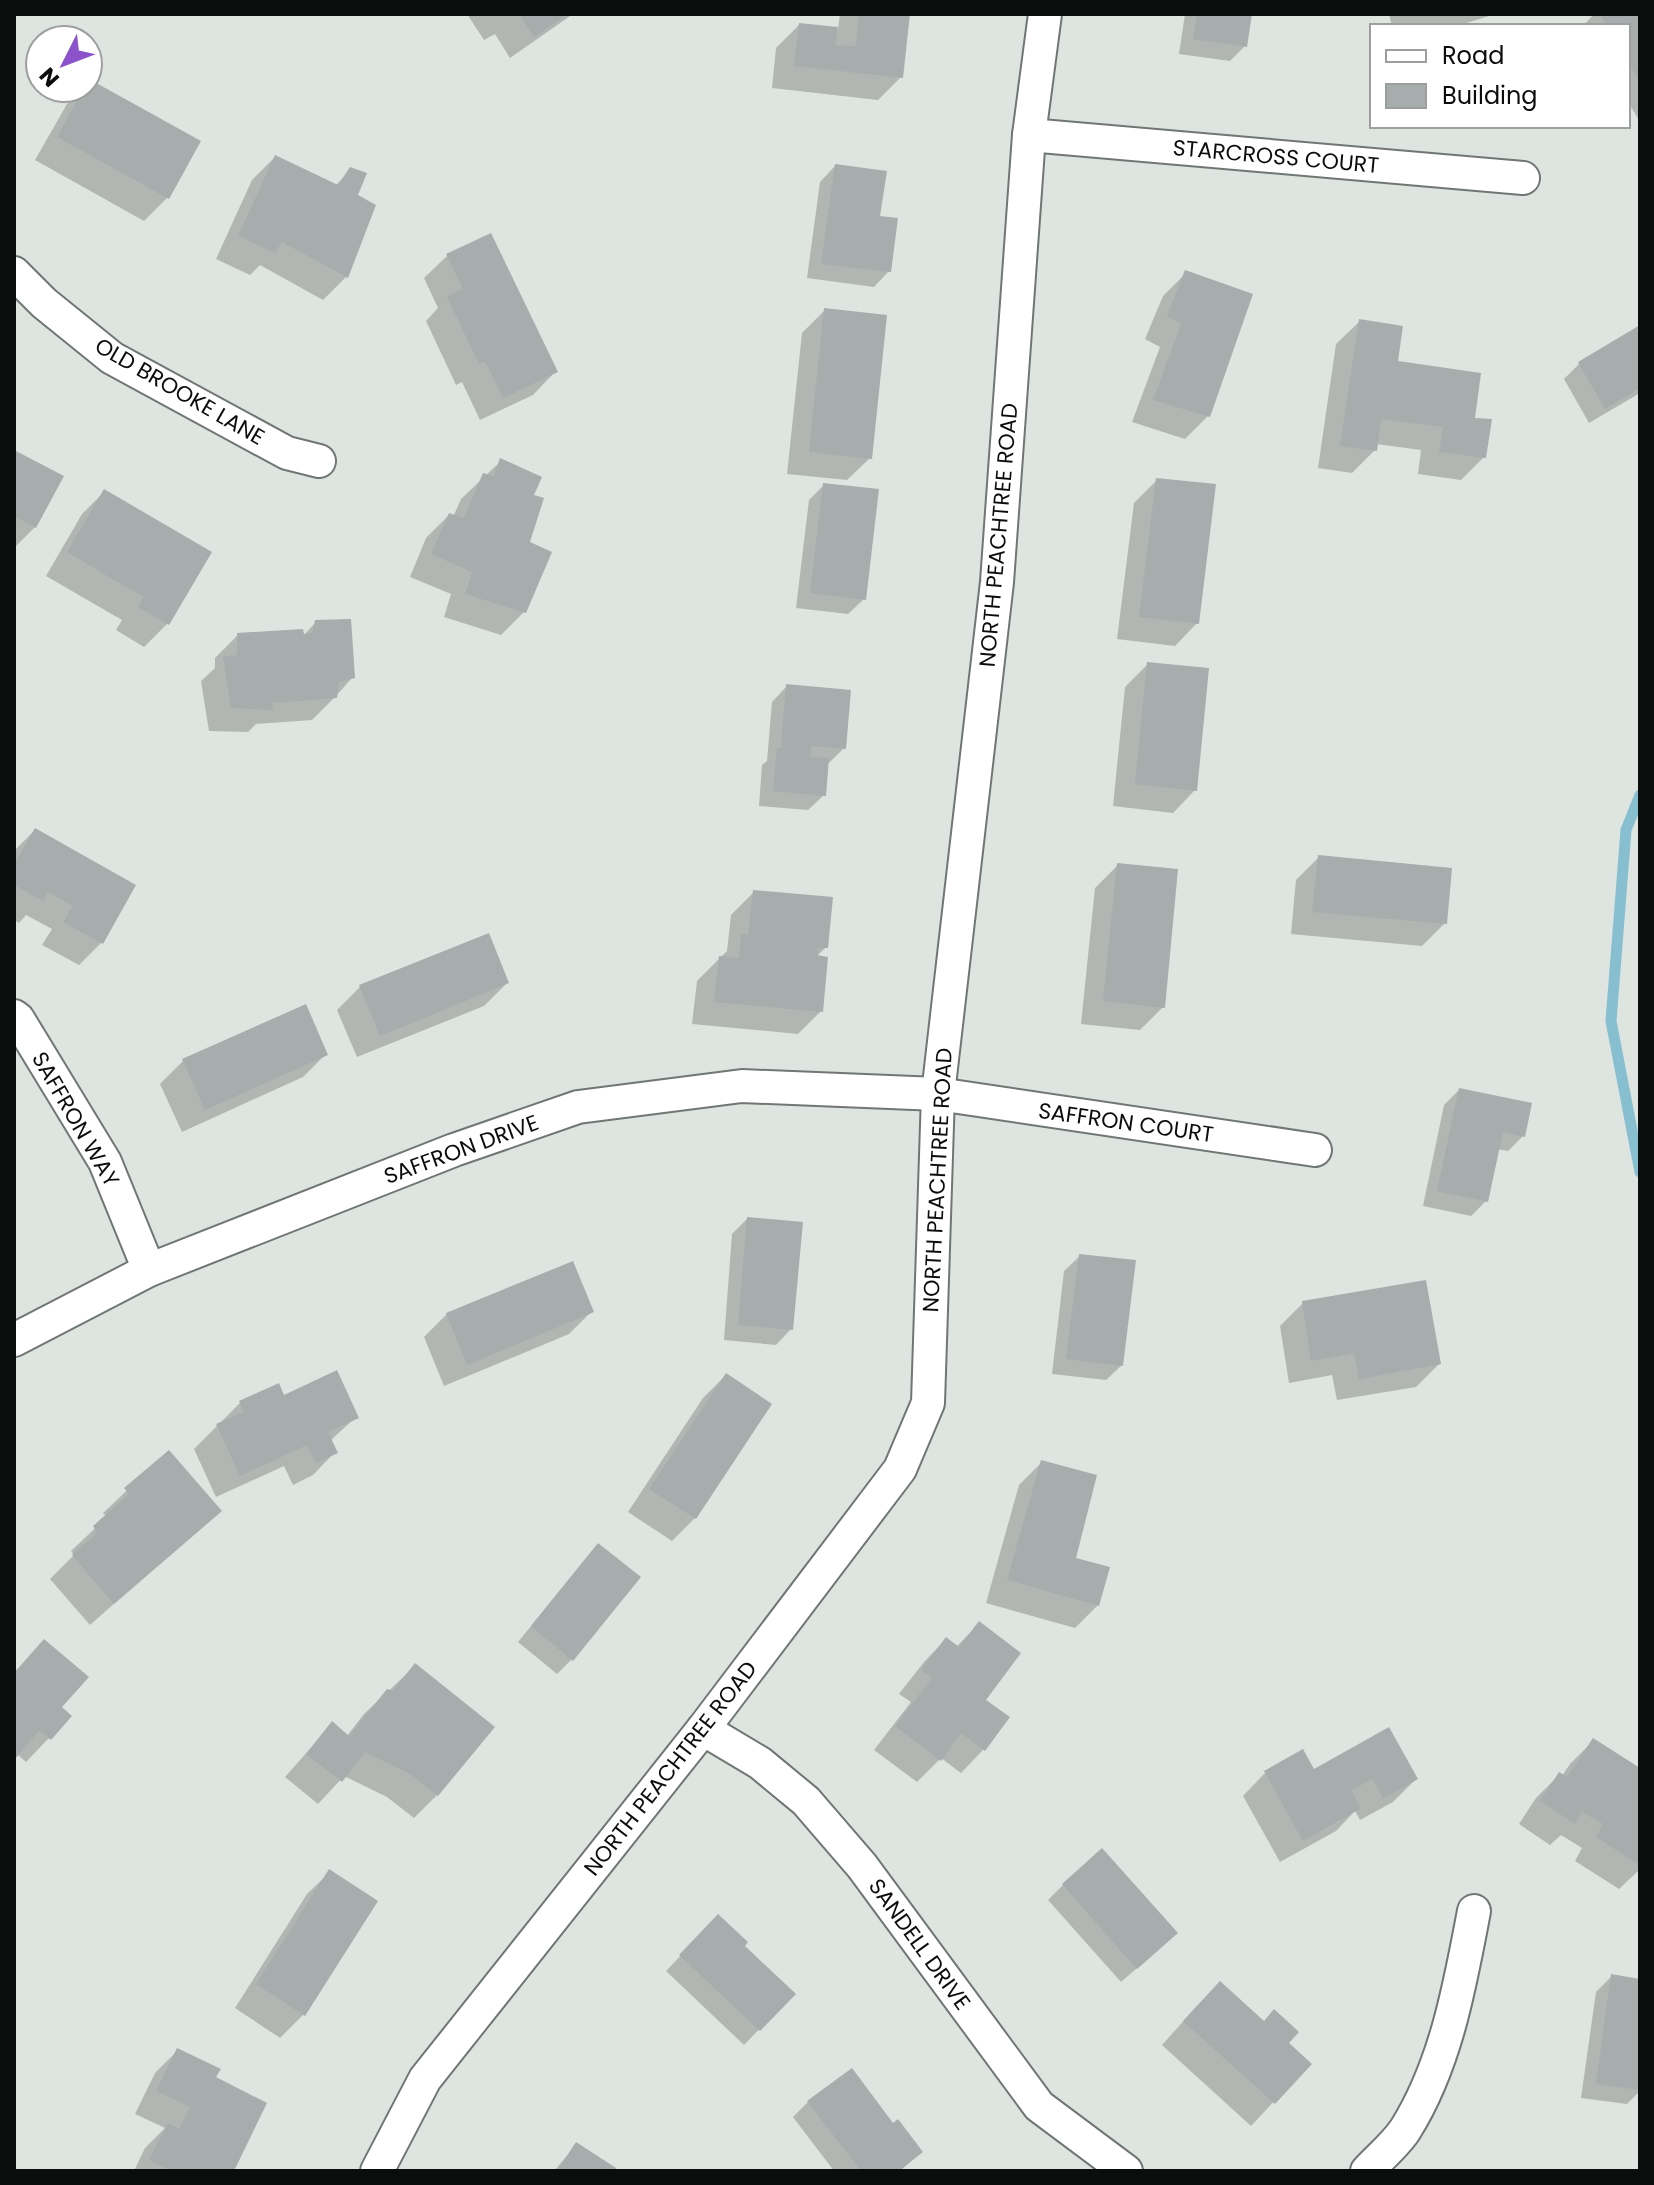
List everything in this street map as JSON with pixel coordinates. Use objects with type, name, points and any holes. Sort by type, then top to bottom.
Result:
[{"type":"street","name":"NORTH PEACHTREE ROAD","points":[[377,2171],[425,2079],[703,1729],[900,1469],[928,1403],[938,1094],[997,582],[1029,135],[1045,14]]},
{"type":"street","name":"STARCROSS COURT","points":[[1029,135],[1523,178]]},
{"type":"street","name":"OLD BROOKE LANE","points":[[14,273],[44,303],[112,358],[287,453],[319,461]]},
{"type":"street","name":"SAFFRON WAY","points":[[14,1016],[105,1162],[149,1270]]},
{"type":"street","name":"SAFFRON DRIVE","points":[[14,1340],[149,1270],[454,1150],[578,1107],[742,1086],[938,1094]]},
{"type":"street","name":"SAFFRON COURT","points":[[938,1094],[1315,1150]]},
{"type":"street","name":"SANDELL DRIVE","points":[[703,1729],[760,1763],[806,1801],[862,1866],[1039,2106],[1126,2171]]},
{"type":"street","points":[[1367,2171],[1404,2132],[1435,2070],[1461,1978],[1474,1911]]},
{"type":"building","points":[[519,14],[568,14],[534,37]]},
{"type":"building","points":[[859,14],[910,14],[903,78],[794,66],[799,23],[838,27],[835,45],[856,46]]},
{"type":"building","points":[[1197,14],[1252,14],[1247,47],[1193,39]]},
{"type":"building","points":[[1600,14],[1640,14],[1640,82],[1630,65],[1630,24],[1606,24]]},
{"type":"building","points":[[104,87],[201,141],[169,199],[57,137],[75,104],[104,104]]},
{"type":"building","points":[[275,155],[338,185],[350,167],[367,173],[358,195],[376,205],[348,278],[282,242],[275,253],[238,236]]},
{"type":"building","points":[[835,164],[887,171],[880,216],[898,218],[891,272],[821,264]]},
{"type":"building","points":[[491,233],[558,372],[503,398],[485,361],[479,364],[447,297],[463,289],[446,254]]},
{"type":"building","points":[[1185,270],[1253,294],[1210,417],[1153,400],[1181,324],[1167,316]]},
{"type":"building","points":[[824,308],[887,315],[872,459],[809,452]]},
{"type":"building","points":[[1359,319],[1403,326],[1398,361],[1481,373],[1475,418],[1492,419],[1486,458],[1439,452],[1443,427],[1381,419],[1377,451],[1340,446]]},
{"type":"building","points":[[1640,325],[1640,388],[1605,409],[1578,362]]},
{"type":"building","points":[[14,450],[64,476],[36,528],[14,516]]},
{"type":"building","points":[[500,458],[542,477],[534,495],[544,498],[530,542],[552,552],[526,613],[465,594],[472,572],[431,554],[449,513],[464,518],[483,473],[494,476]]},
{"type":"building","points":[[1156,478],[1216,484],[1199,624],[1139,617]]},
{"type":"building","points":[[823,483],[879,489],[866,600],[810,593]]},
{"type":"building","points":[[104,489],[212,552],[169,625],[138,607],[143,597],[67,552]]},
{"type":"building","points":[[351,619],[355,678],[339,682],[337,698],[272,703],[273,710],[231,708],[223,657],[237,655],[237,633],[303,629],[304,634],[312,633],[315,620]]},
{"type":"building","points":[[1147,662],[1209,668],[1197,791],[1135,784]]},
{"type":"building","points":[[786,684],[851,690],[846,749],[811,746],[811,757],[829,758],[826,796],[773,791],[777,748],[781,748]]},
{"type":"building","points":[[35,828],[136,885],[103,944],[63,922],[73,906],[48,892],[43,901],[14,885],[14,865]]},
{"type":"building","points":[[1318,855],[1452,868],[1447,924],[1312,912]]},
{"type":"building","points":[[1117,863],[1178,869],[1165,1008],[1103,1001]]},
{"type":"building","points":[[753,890],[833,897],[828,948],[818,948],[817,955],[828,957],[823,1012],[714,1002],[719,956],[739,958],[741,934],[748,935]]},
{"type":"building","points":[[489,933],[509,983],[380,1036],[359,985]]},
{"type":"building","points":[[306,1004],[328,1055],[205,1110],[182,1059]]},
{"type":"building","points":[[1459,1088],[1532,1103],[1525,1137],[1503,1132],[1488,1202],[1437,1191]]},
{"type":"building","points":[[747,1217],[803,1222],[793,1330],[738,1325]]},
{"type":"building","points":[[1079,1254],[1136,1260],[1123,1366],[1066,1359]]},
{"type":"building","points":[[573,1261],[594,1312],[467,1365],[446,1313]]},
{"type":"building","points":[[1426,1280],[1441,1364],[1359,1379],[1354,1353],[1311,1361],[1302,1301]]},
{"type":"building","points":[[337,1370],[359,1418],[328,1432],[338,1453],[316,1463],[307,1445],[240,1476],[216,1424],[244,1412],[239,1401],[279,1383],[284,1395]]},
{"type":"building","points":[[726,1373],[772,1404],[696,1519],[649,1489]]},
{"type":"building","points":[[169,1450],[222,1511],[114,1604],[72,1555],[97,1533],[93,1526],[129,1494],[124,1488]]},
{"type":"building","points":[[1041,1460],[1097,1475],[1076,1558],[1110,1567],[1099,1606],[1007,1580]]},
{"type":"building","points":[[598,1543],[641,1577],[573,1661],[531,1626]]},
{"type":"building","points":[[979,1621],[1021,1653],[986,1700],[1010,1717],[985,1751],[961,1733],[941,1761],[895,1726],[932,1678],[921,1670],[946,1637],[959,1647]]},
{"type":"building","points":[[44,1639],[89,1677],[62,1707],[72,1716],[51,1740],[39,1731],[14,1760],[14,1673]]},
{"type":"building","points":[[415,1663],[495,1727],[438,1796],[410,1774],[365,1752],[342,1782],[306,1754],[332,1721],[349,1736],[387,1689],[393,1691]]},
{"type":"building","points":[[1389,1727],[1418,1779],[1383,1799],[1373,1779],[1351,1790],[1361,1808],[1303,1841],[1264,1771],[1303,1749],[1314,1769]]},
{"type":"building","points":[[1593,1738],[1640,1768],[1640,1865],[1596,1837],[1603,1824],[1582,1812],[1575,1824],[1540,1801],[1559,1772],[1567,1777]]},
{"type":"building","points":[[1102,1848],[1178,1933],[1137,1969],[1062,1884]]},
{"type":"building","points":[[329,1869],[378,1901],[305,2016],[256,1984]]},
{"type":"building","points":[[718,1914],[748,1942],[745,1946],[796,1994],[760,2031],[679,1955]]},
{"type":"building","points":[[1611,1974],[1640,1979],[1640,2090],[1596,2084]]},
{"type":"building","points":[[1220,1981],[1264,2021],[1274,2009],[1299,2032],[1289,2043],[1312,2064],[1275,2104],[1183,2021]]},
{"type":"building","points":[[177,2048],[221,2069],[216,2077],[267,2103],[234,2171],[172,2171],[149,2160],[168,2123],[179,2129],[190,2107],[156,2091]]},
{"type":"building","points":[[852,2068],[893,2123],[898,2119],[923,2152],[899,2171],[861,2171],[807,2101]]},
{"type":"building","points":[[576,2142],[616,2168],[614,2171],[557,2171]]},
{"type":"waterway","points":[[1640,795],[1626,830],[1611,1021],[1640,1172]]}]
